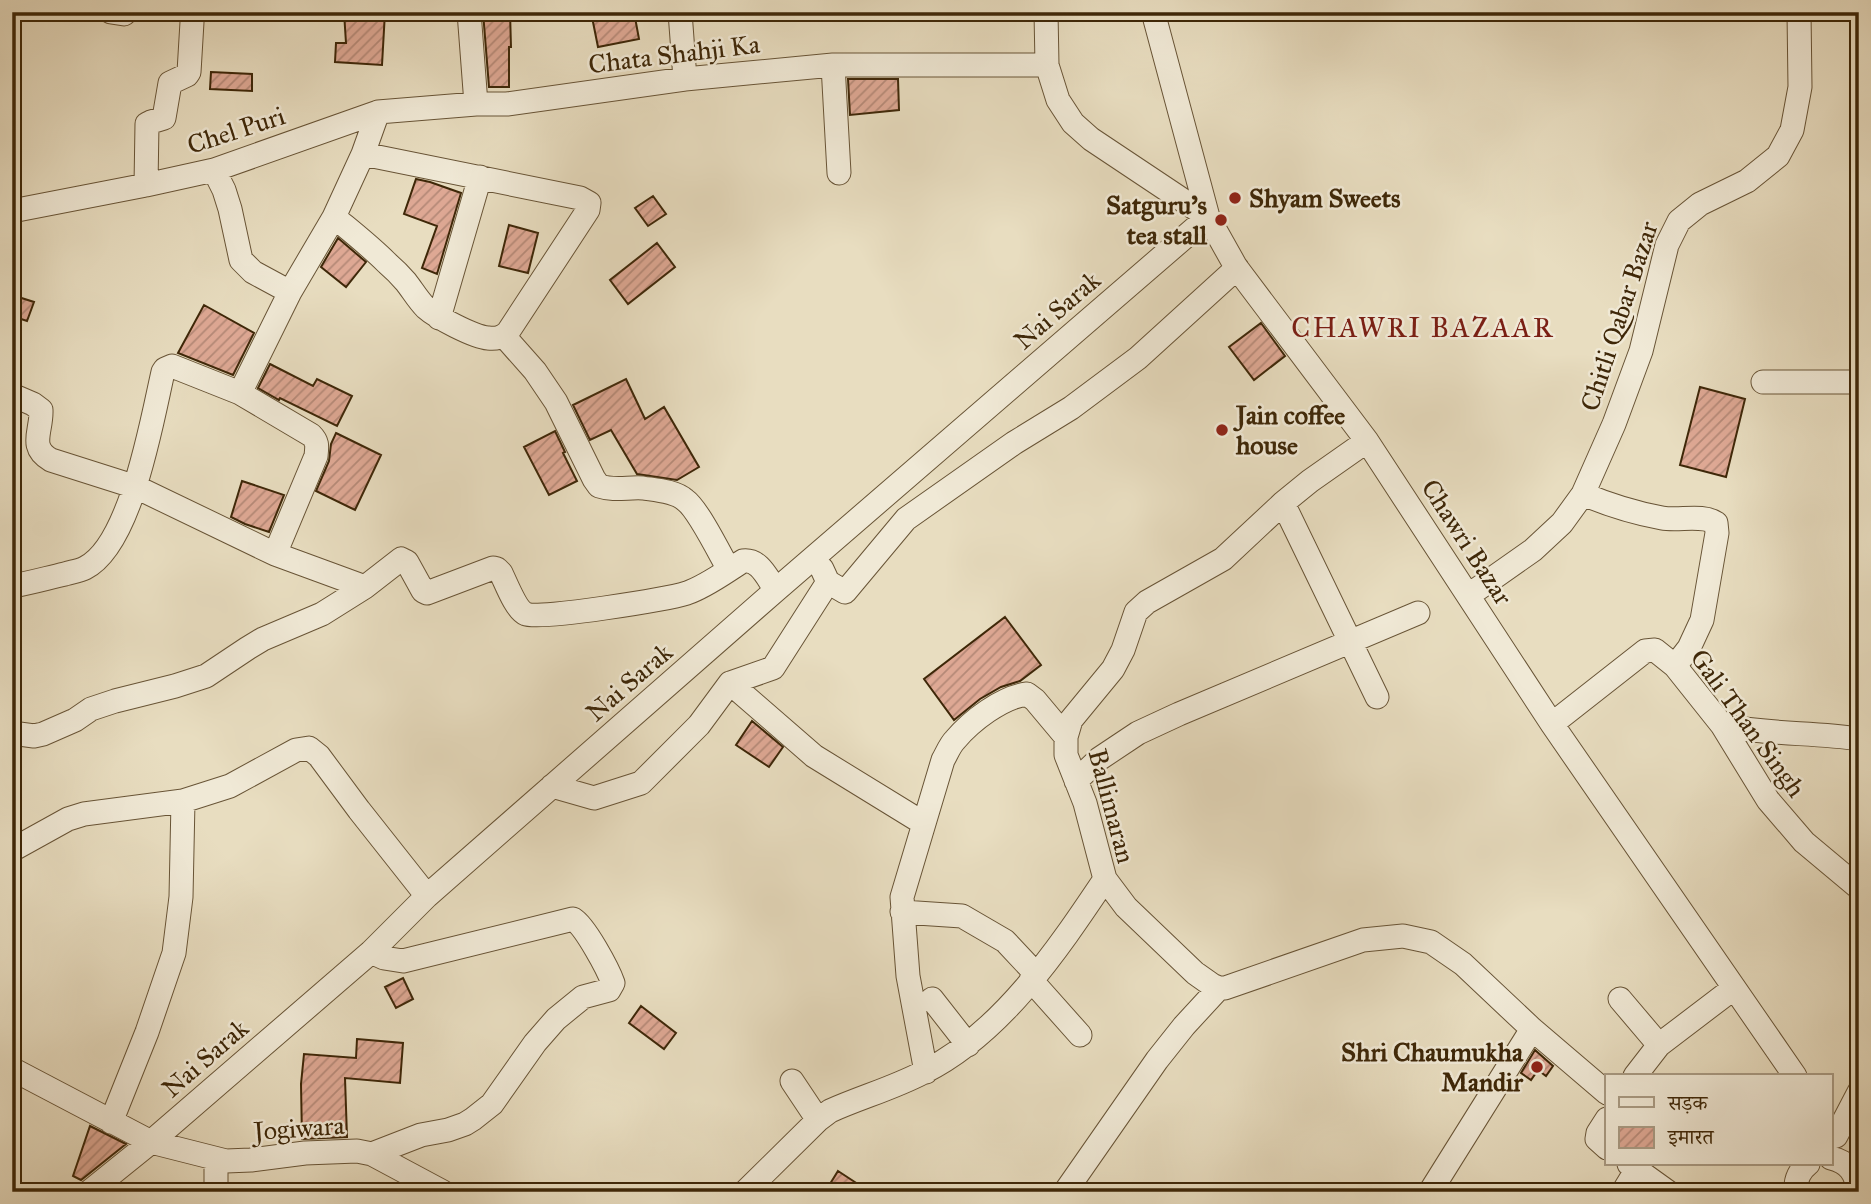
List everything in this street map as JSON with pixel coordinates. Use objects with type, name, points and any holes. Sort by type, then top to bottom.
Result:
[{"type":"street","points":[[469,12],[476,104]]},
{"type":"street","points":[[680,12],[685,79]]},
{"type":"street","points":[[1046,12],[1047,65],[1058,100],[1073,123],[1091,139],[1209,217]]},
{"type":"street","name":"Chitli Qabar Bazar","points":[[1469,595],[1533,550],[1562,523],[1583,494],[1614,424],[1641,351],[1667,245],[1679,221],[1700,204],[1747,181],[1778,156],[1792,130],[1800,86],[1799,12]]},
{"type":"street","name":"Chawri Bazar","points":[[1154,13],[1209,217],[1237,268],[1367,441],[1552,724],[1794,1074]]},
{"type":"street","points":[[146,186],[148,124],[164,118],[170,83],[189,72],[192,22]]},
{"type":"street","points":[[833,65],[839,173]]},
{"type":"street","name":"Chata Shahji Ka","points":[[476,104],[507,104],[685,79],[833,65],[1047,65]]},
{"type":"street","name":"Chel Puri","points":[[12,211],[146,186],[214,170],[378,112],[476,104]]},
{"type":"street","points":[[240,393],[290,292],[334,217],[363,154],[378,112]]},
{"type":"street","points":[[334,217],[366,242],[404,279],[418,300],[439,318],[491,339],[504,336],[586,214],[589,203],[580,198],[363,154]]},
{"type":"street","points":[[214,170],[230,209],[241,260],[253,272],[290,292]]},
{"type":"street","points":[[439,318],[480,177]]},
{"type":"street","name":"Nai Sarak","points":[[89,1192],[151,1142],[371,952],[427,896],[552,786],[1209,217]]},
{"type":"street","points":[[817,554],[828,582],[845,592],[906,519],[1014,443],[1071,408],[1138,358],[1237,268]]},
{"type":"street","points":[[504,336],[535,371],[556,402],[599,486],[668,492],[684,498],[729,569]]},
{"type":"street","points":[[12,586],[85,569],[107,547],[136,487],[164,369],[172,366],[240,393],[316,440],[316,456],[275,554]]},
{"type":"street","points":[[1763,382],[1859,382]]},
{"type":"street","points":[[12,395],[41,410],[38,449],[51,460],[136,487],[275,554],[365,587]]},
{"type":"street","name":"Ballimaran","points":[[745,1192],[830,1111],[926,1072],[968,1045],[1008,1006],[1055,953],[1105,879],[1084,803],[1066,755],[1066,737],[1071,720],[1112,669],[1123,650],[1136,612],[1147,602],[1223,559],[1283,503],[1367,441]]},
{"type":"street","points":[[1583,494],[1605,503],[1664,518],[1708,518],[1716,523],[1717,533],[1702,620],[1689,648],[1675,666]]},
{"type":"street","points":[[1283,503],[1377,697]]},
{"type":"street","points":[[13,733],[34,736],[43,734],[75,720],[91,709],[206,676],[256,643],[322,614],[365,587],[401,559],[407,562],[423,591],[427,593],[493,568],[497,569],[524,614],[588,610],[671,597],[699,588],[743,561],[756,563],[776,590]]},
{"type":"street","points":[[552,786],[594,798],[641,783],[699,725],[730,683],[773,668],[828,582]]},
{"type":"street","points":[[1076,781],[1099,759],[1138,733],[1418,613]]},
{"type":"street","name":"Gali Than Singh","points":[[1552,724],[1646,651],[1655,650],[1675,666],[1722,725],[1768,800],[1804,842],[1859,888]]},
{"type":"street","points":[[730,683],[814,755],[923,823]]},
{"type":"street","points":[[926,1072],[908,976],[902,897],[943,760],[953,741],[999,702],[1013,696],[1027,694],[1035,700],[1066,737]]},
{"type":"street","points":[[1722,725],[1859,739]]},
{"type":"street","points":[[12,850],[68,819],[84,814],[183,801],[230,786],[296,750],[309,748],[319,756],[427,896]]},
{"type":"street","points":[[111,1122],[148,1032],[174,953],[181,897],[183,801]]},
{"type":"street","points":[[1105,879],[1126,907],[1195,973],[1219,989]]},
{"type":"street","points":[[902,912],[962,916],[1005,941],[1080,1035]]},
{"type":"street","points":[[371,952],[384,958],[403,961],[573,919],[579,923],[594,946],[613,983],[609,990],[583,997],[556,1019],[535,1043],[492,1104],[473,1119],[457,1127],[421,1135],[372,1154]]},
{"type":"street","points":[[1065,1192],[1157,1060],[1219,989],[1363,940],[1403,936],[1432,942],[1463,964],[1532,1029],[1605,1091]]},
{"type":"street","points":[[1643,1074],[1659,1045],[1734,988]]},
{"type":"street","points":[[932,999],[968,1045]]},
{"type":"street","points":[[1620,999],[1659,1045]]},
{"type":"street","points":[[1430,1192],[1532,1029]]},
{"type":"street","name":"Jogiwara","points":[[12,1069],[151,1142],[226,1161],[305,1153],[372,1154],[443,1192]]},
{"type":"street","points":[[792,1081],[818,1120]]},
{"type":"street","points":[[1858,1192],[1857,1180],[1852,1170],[1834,1146],[1859,1092]]},
{"type":"street","points":[[1605,1122],[1597,1139],[1605,1146]]},
{"type":"street","points":[[216,1159],[216,1192]]},
{"type":"street","points":[[1794,1191],[1797,1178],[1806,1166]]},
{"type":"street","points":[[1623,1192],[1633,1167],[1668,1192]]},
{"type":"building","points":[[344,12],[385,12],[382,65],[335,62],[336,43],[346,43]]},
{"type":"building","points":[[483,12],[510,12],[509,87],[489,87]]},
{"type":"building","points":[[591,12],[634,12],[639,39],[598,47]]},
{"type":"building","points":[[211,72],[252,74],[252,91],[210,89]]},
{"type":"building","points":[[848,79],[898,79],[899,110],[850,115]]},
{"type":"building","points":[[416,179],[461,193],[437,274],[422,268],[437,226],[404,214]]},
{"type":"building","points":[[653,196],[666,214],[648,226],[635,208]]},
{"type":"building","points":[[509,225],[538,233],[528,273],[499,266]]},
{"type":"building","points":[[338,238],[366,262],[346,287],[321,267]]},
{"type":"building","points":[[657,243],[675,267],[628,304],[610,280]]},
{"type":"building","points":[[12,295],[34,302],[27,321],[12,316]]},
{"type":"building","points":[[204,305],[254,333],[233,375],[178,353]]},
{"type":"building","points":[[1261,323],[1285,356],[1254,380],[1229,347]]},
{"type":"building","points":[[270,364],[313,386],[317,379],[352,396],[337,426],[258,388]]},
{"type":"building","points":[[626,379],[645,419],[664,407],[699,467],[677,480],[637,474],[611,430],[590,440],[573,405]]},
{"type":"building","points":[[1700,387],[1745,399],[1726,477],[1680,465]]},
{"type":"building","points":[[555,431],[577,481],[549,495],[524,447]]},
{"type":"building","points":[[336,433],[381,455],[355,510],[316,491],[329,461],[331,444]]},
{"type":"building","points":[[242,481],[284,495],[269,532],[231,517]]},
{"type":"building","points":[[1005,617],[1041,665],[1020,681],[1001,687],[980,699],[954,720],[924,679]]},
{"type":"building","points":[[752,721],[783,747],[769,767],[736,745]]},
{"type":"building","points":[[403,978],[413,999],[396,1008],[385,987]]},
{"type":"building","points":[[641,1006],[676,1033],[664,1049],[629,1023]]},
{"type":"building","points":[[357,1039],[403,1043],[400,1083],[345,1078],[347,1137],[302,1139],[301,1084],[304,1054],[356,1058]]},
{"type":"building","name":"Shri Chaumukha Mandir","points":[[1535,1050],[1553,1066],[1546,1076],[1538,1070],[1531,1080],[1521,1073]]},
{"type":"building","points":[[90,1126],[126,1144],[81,1180],[73,1176]]},
{"type":"building","points":[[838,1171],[870,1192],[825,1192]]},
{"type":"place","name":"Shyam Sweets","points":[[1235,198]]},
{"type":"place","name":"Satguru’s tea stall","points":[[1221,220]]},
{"type":"place","name":"Jain coffee house","points":[[1222,430]]},
{"type":"place","name":"Shri Chaumukha Mandir","points":[[1537,1067]]},
{"type":"district","name":"CHAWRI BAZAAR","points":[[1423,327]]}]
